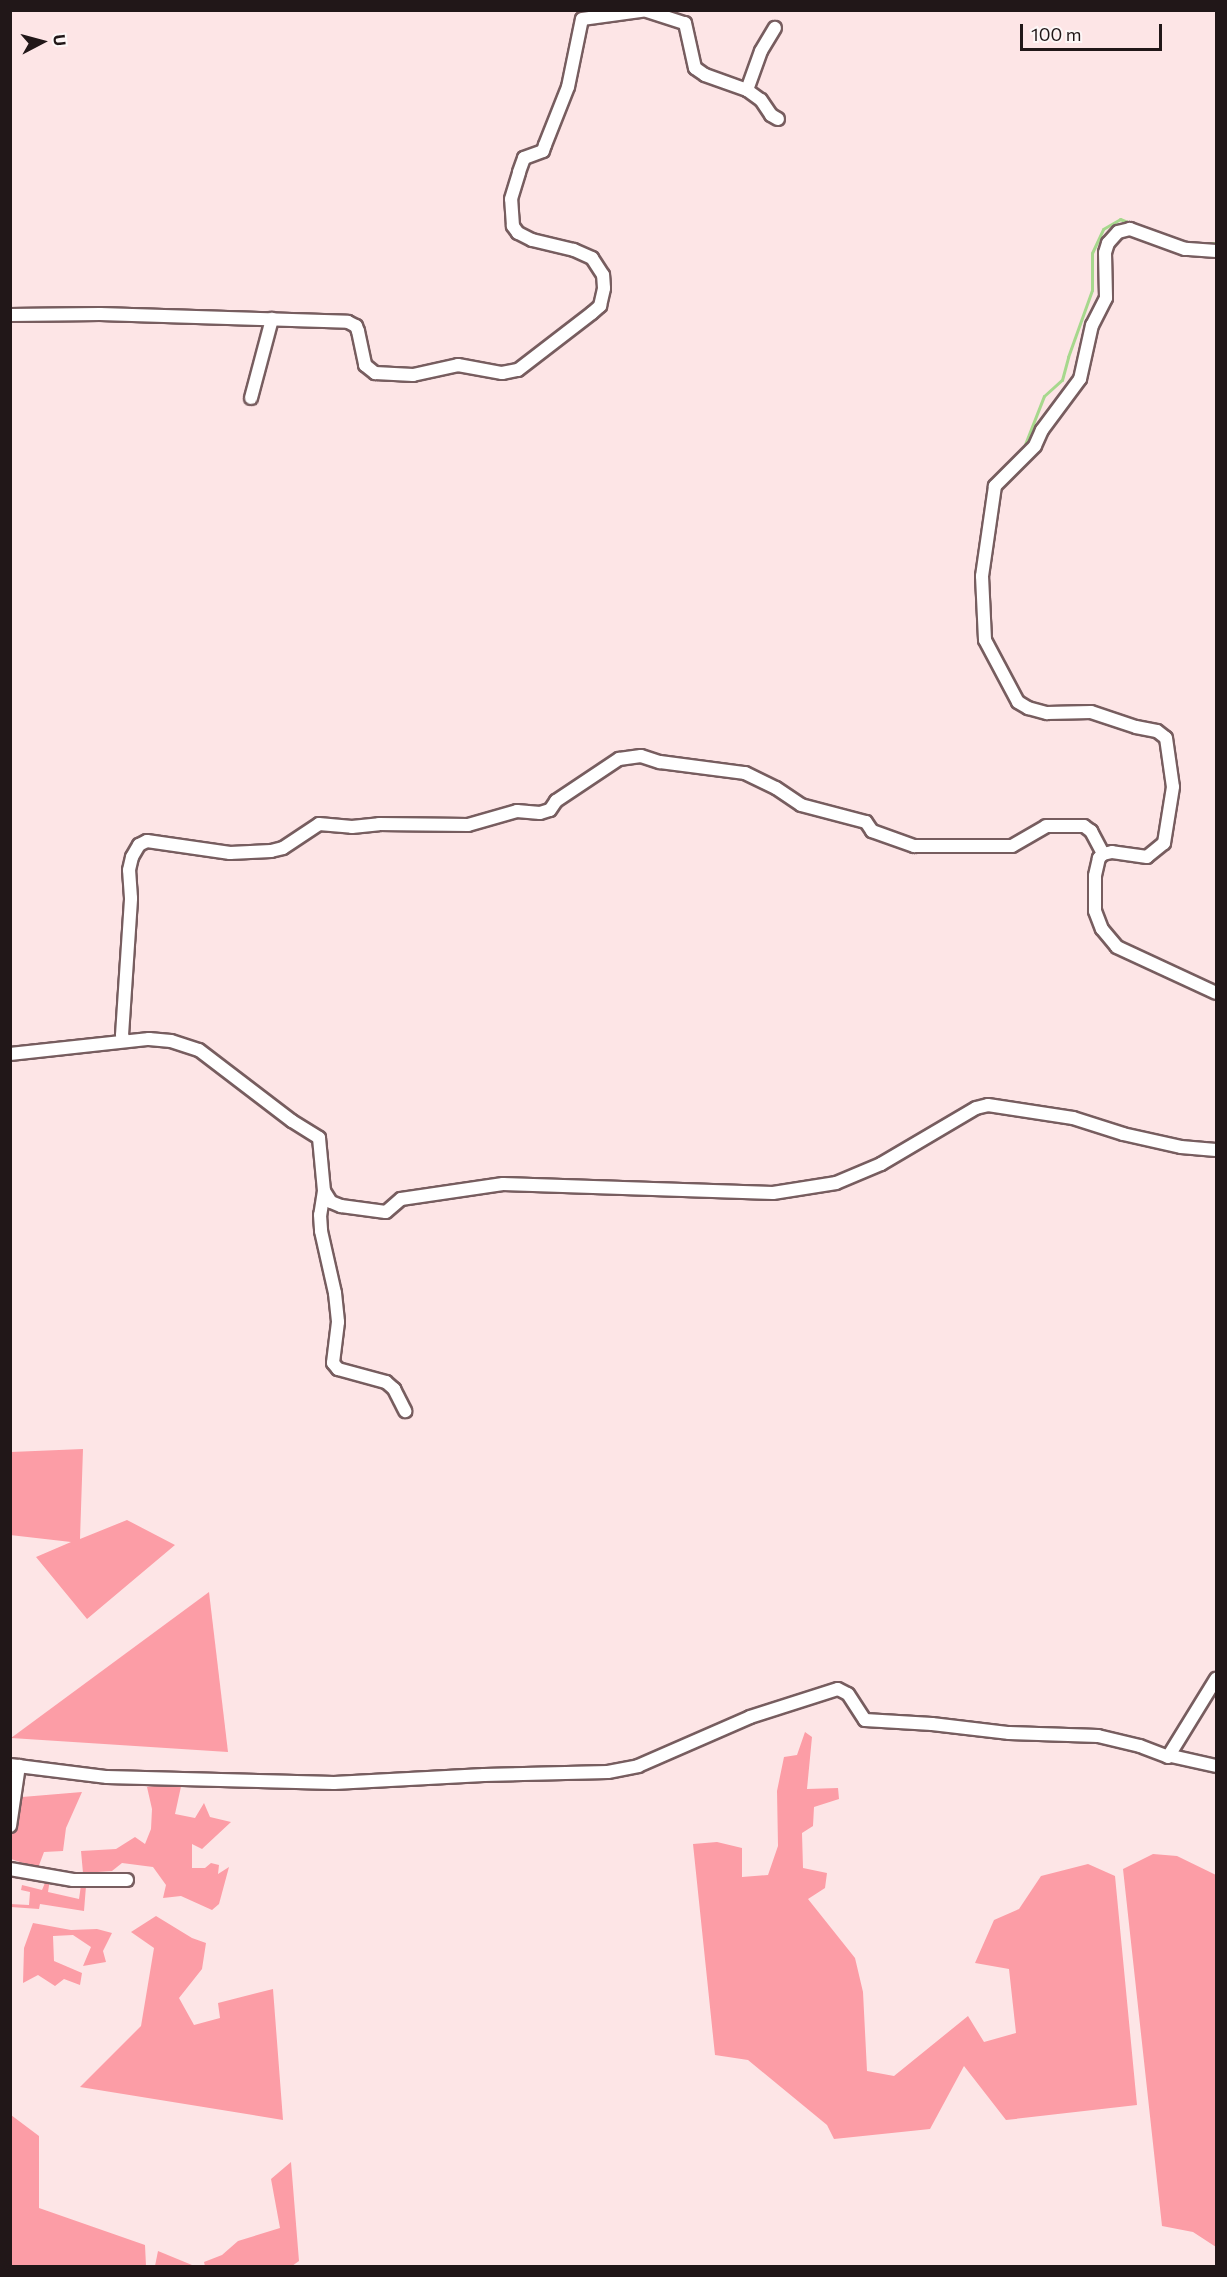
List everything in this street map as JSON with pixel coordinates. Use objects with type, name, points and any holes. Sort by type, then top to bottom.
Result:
[{"type":"street","points":[[10,315],[100,314],[352,323],[358,331],[365,365],[375,373],[402,375],[459,365],[492,372],[511,372],[525,366],[592,314],[600,306],[604,288],[598,264],[592,258],[574,250],[532,240],[518,233],[510,216],[511,199],[524,158],[543,151],[563,100],[575,58],[581,15],[648,11],[685,23],[695,69],[705,75],[747,90],[761,100],[771,116],[778,119]]},
{"type":"street","points":[[747,90],[761,51],[775,28]]},
{"type":"street","points":[[124,1040],[122,1035],[131,898],[129,870],[132,857],[139,844],[147,841],[230,853],[271,851],[283,848],[319,825],[352,827],[379,824],[468,825],[517,811],[540,813],[550,810],[556,801],[619,759],[641,756],[660,762],[746,773],[776,788],[801,805],[866,822],[873,831],[914,846],[1012,846],[1018,845],[1040,828],[1084,826],[1101,849],[1147,857],[1164,843],[1173,787],[1166,738],[1156,731],[1091,712],[1047,713],[1022,705],[1014,697],[987,648],[979,610],[982,576],[993,492],[999,482],[1035,446],[1042,430],[1078,384],[1092,325],[1106,298],[1108,243],[1118,232],[1130,229],[1185,249],[1216,251]]},
{"type":"street","points":[[251,398],[272,319]]},
{"type":"street","points":[[1101,849],[1095,876],[1095,911],[1101,929],[1111,943],[1216,993]]},
{"type":"street","points":[[10,1054],[54,1051],[124,1040],[171,1041],[199,1050],[292,1121],[316,1136],[321,1147],[324,1191],[320,1215],[321,1231],[335,1293],[338,1322],[333,1363],[338,1369],[386,1382],[394,1389],[405,1411]]},
{"type":"street","points":[[324,1191],[331,1202],[342,1206],[386,1212],[401,1199],[503,1184],[773,1193],[836,1184],[881,1164],[976,1108],[988,1106],[1073,1118],[1150,1140],[1213,1150]]},
{"type":"street","points":[[1171,1756],[1187,1722],[1216,1679]]},
{"type":"street","points":[[10,1826],[15,1766],[107,1777],[334,1783],[484,1775],[608,1772],[638,1766],[750,1717],[838,1689],[848,1694],[865,1720],[1009,1732],[1098,1736],[1216,1766]]},
{"type":"street","points":[[10,1869],[73,1880],[127,1880]]},
{"type":"shaded area","points":[[83,1449],[80,1539],[127,1520],[175,1545],[87,1619],[36,1557],[71,1542],[10,1535],[11,1452]]},
{"type":"shaded area","points":[[209,1592],[228,1752],[11,1738]]},
{"type":"shaded area","points":[[805,1732],[812,1737],[807,1789],[838,1788],[839,1799],[814,1807],[813,1826],[802,1833],[803,1868],[827,1873],[825,1888],[808,1899],[855,1958],[863,1992],[867,2071],[894,2076],[968,2016],[984,2042],[1016,2033],[1009,1969],[975,1963],[994,1920],[1019,1909],[1041,1876],[1088,1864],[1115,1876],[1137,2105],[1006,2120],[964,2066],[930,2129],[834,2139],[827,2125],[748,2060],[715,2055],[693,1844],[717,1842],[742,1848],[742,1877],[768,1875],[778,1846],[777,1791],[784,1757],[797,1755]]},
{"type":"shaded area","points":[[182,1782],[175,1814],[195,1818],[204,1803],[210,1817],[231,1822],[202,1849],[192,1844],[192,1868],[205,1868],[211,1863],[219,1865],[218,1874],[229,1867],[219,1904],[212,1910],[181,1896],[163,1898],[166,1885],[153,1867],[122,1863],[112,1871],[83,1873],[81,1851],[116,1849],[135,1837],[145,1844],[151,1829],[152,1809],[147,1787]]},
{"type":"shaded area","points":[[82,1792],[66,1828],[63,1851],[44,1852],[38,1868],[11,1859],[11,1802],[22,1797]]},
{"type":"shaded area","points":[[1153,1854],[1177,1856],[1216,1875],[1216,2247],[1193,2232],[1162,2226],[1123,1869]]},
{"type":"shaded area","points":[[47,1878],[50,1879],[48,1892],[79,1899],[81,1885],[93,1882],[93,1886],[86,1886],[84,1911],[40,1904],[39,1909],[11,1907],[10,1904],[29,1905],[30,1892],[21,1890],[22,1885],[42,1890]]},
{"type":"shaded area","points":[[156,1916],[192,1938],[206,1943],[202,1969],[179,1998],[194,2025],[220,2018],[218,2003],[273,1989],[283,2120],[80,2087],[141,2026],[154,1948],[131,1932]]},
{"type":"shaded area","points":[[33,1923],[71,1930],[97,1929],[112,1933],[103,1951],[106,1962],[83,1966],[91,1947],[73,1935],[53,1936],[54,1961],[82,1973],[80,1985],[64,1979],[55,1986],[38,1975],[23,1983],[24,1948]]},
{"type":"shaded area","points":[[11,2115],[39,2136],[39,2208],[145,2245],[146,2266],[11,2266]]},
{"type":"shaded area","points":[[291,2162],[299,2261],[292,2266],[205,2266],[204,2262],[222,2255],[238,2241],[280,2228],[271,2179]]},
{"type":"shaded area","points":[[158,2251],[192,2265],[192,2266],[155,2266]]},
{"type":"waterway","points":[[1022,452],[1044,396],[1062,380],[1092,290],[1092,253],[1103,229],[1120,219],[1135,225]]},
{"type":"waterway","points":[[1188,243],[1216,243]]}]
